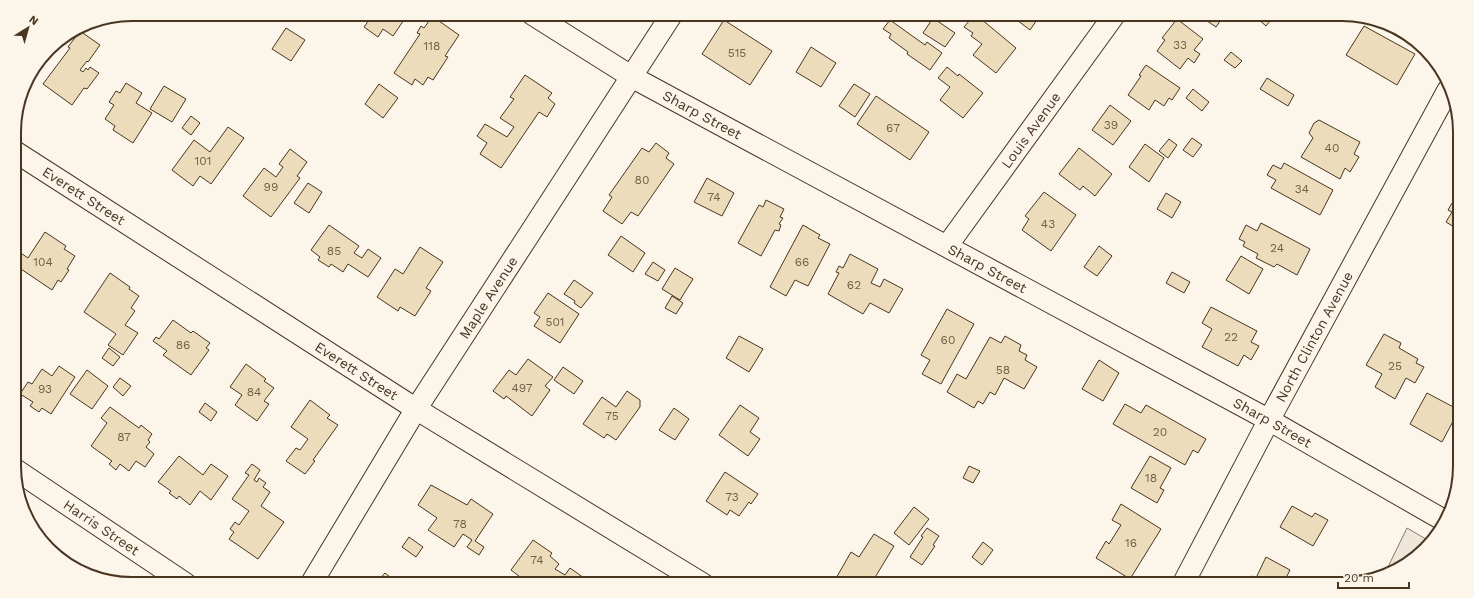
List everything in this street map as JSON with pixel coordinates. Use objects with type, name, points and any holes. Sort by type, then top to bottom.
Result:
[{"type":"street","name":"Sharp Street","points":[[543,21],[632,77],[1269,420],[1440,519]]},
{"type":"street","name":"Maple Avenue","points":[[315,577],[416,409],[668,21]]},
{"type":"street","name":"Louis Avenue","points":[[947,246],[1110,21]]},
{"type":"street","name":"North Clinton Avenue","points":[[1187,577],[1269,420],[1446,94]]},
{"type":"street","name":"Everett Street","points":[[21,155],[416,409],[692,577]]},
{"type":"street","name":"Harris Street","points":[[22,474],[176,577]]},
{"type":"shaded area","points":[[1407,528],[1425,538],[1409,554],[1388,567]]},
{"type":"building","points":[[368,21],[403,21],[393,36],[383,29],[378,37],[364,27]]},
{"type":"building","points":[[429,21],[439,21],[459,35],[445,56],[448,57],[433,80],[428,77],[423,85],[415,79],[412,85],[394,73],[420,34],[417,33],[421,26],[424,28]]},
{"type":"building","points":[[723,21],[772,51],[750,85],[702,54]]},
{"type":"building","points":[[889,21],[891,21],[925,45],[927,42],[942,53],[930,70],[907,54],[908,52],[889,38],[891,34],[883,29]]},
{"type":"building","points":[[931,21],[937,21],[955,33],[945,47],[923,33]]},
{"type":"building","points":[[969,21],[983,21],[1016,48],[996,73],[973,55],[982,44],[971,36],[973,33],[964,27]]},
{"type":"building","points":[[1018,21],[1036,21],[1030,30]]},
{"type":"building","points":[[1175,21],[1180,21],[1203,39],[1194,50],[1200,54],[1194,63],[1188,58],[1180,69],[1157,51],[1165,40],[1162,38]]},
{"type":"building","points":[[1207,21],[1220,21],[1216,27]]},
{"type":"building","points":[[1260,21],[1270,21],[1266,26]]},
{"type":"building","points":[[1364,26],[1415,54],[1397,85],[1346,55]]},
{"type":"building","points":[[286,28],[305,40],[291,61],[272,49]]},
{"type":"building","points":[[82,33],[100,45],[88,62],[87,61],[80,70],[83,72],[86,68],[88,70],[90,67],[99,73],[87,89],[84,88],[72,105],[43,84],[70,48],[68,47],[76,36]]},
{"type":"building","points":[[811,47],[836,63],[821,87],[796,72]]},
{"type":"building","points":[[1231,52],[1242,61],[1235,68],[1224,60]]},
{"type":"building","points":[[1146,65],[1180,88],[1172,100],[1169,98],[1164,106],[1155,100],[1149,110],[1128,95],[1141,76],[1139,75]]},
{"type":"building","points":[[947,67],[958,76],[959,74],[983,93],[963,118],[940,100],[950,87],[938,78]]},
{"type":"building","points":[[525,75],[552,93],[548,98],[555,104],[547,117],[539,112],[501,168],[480,154],[487,143],[477,136],[485,124],[507,137],[514,127],[500,118],[514,99],[510,97]]},
{"type":"building","points":[[1267,78],[1294,95],[1288,106],[1260,89]]},
{"type":"building","points":[[126,83],[142,93],[136,103],[152,113],[133,143],[113,130],[115,126],[105,119],[114,105],[109,102],[116,91],[120,93]]},
{"type":"building","points":[[379,84],[398,98],[383,118],[365,104]]},
{"type":"building","points":[[854,84],[870,94],[855,117],[839,106]]},
{"type":"building","points":[[164,86],[186,99],[172,122],[150,109]]},
{"type":"building","points":[[1193,89],[1209,102],[1202,111],[1186,98]]},
{"type":"building","points":[[876,96],[929,132],[910,160],[857,124]]},
{"type":"building","points":[[1110,105],[1131,121],[1113,145],[1092,130]]},
{"type":"building","points":[[191,116],[200,123],[191,135],[182,128]]},
{"type":"building","points":[[1319,120],[1360,142],[1354,154],[1359,157],[1350,172],[1345,168],[1340,179],[1301,157],[1313,138],[1309,133],[1314,123]]},
{"type":"building","points":[[228,127],[244,138],[211,184],[200,176],[193,186],[172,170],[194,140],[210,152]]},
{"type":"building","points":[[1192,138],[1202,145],[1193,157],[1183,150]]},
{"type":"building","points":[[1169,139],[1177,145],[1168,158],[1159,151]]},
{"type":"building","points":[[656,143],[669,153],[666,158],[674,164],[638,216],[631,212],[622,224],[603,211],[612,197],[609,195],[642,148],[649,152]]},
{"type":"building","points":[[1145,144],[1164,158],[1149,182],[1129,167]]},
{"type":"building","points":[[1079,148],[1112,174],[1095,196],[1083,186],[1080,190],[1059,174]]},
{"type":"building","points":[[290,149],[307,162],[297,176],[300,178],[271,217],[243,196],[264,168],[276,177],[283,167],[279,164]]},
{"type":"building","points":[[1284,163],[1333,190],[1320,215],[1271,188],[1276,180],[1267,175],[1273,165],[1281,169]]},
{"type":"building","points":[[707,178],[734,193],[722,216],[694,202]]},
{"type":"building","points":[[308,183],[322,192],[309,213],[294,203]]},
{"type":"building","points":[[1044,192],[1076,215],[1051,251],[1022,230],[1029,219],[1025,216]]},
{"type":"building","points":[[1166,193],[1181,202],[1172,218],[1157,209]]},
{"type":"building","points":[[766,200],[784,209],[780,217],[783,218],[779,224],[781,225],[779,231],[775,230],[761,256],[738,243],[759,205],[763,207]]},
{"type":"building","points":[[1452,203],[1453,226],[1446,222],[1452,212],[1448,210]]},
{"type":"building","points":[[1261,223],[1310,249],[1297,275],[1277,264],[1274,267],[1256,258],[1258,254],[1243,246],[1245,242],[1239,239],[1246,225],[1257,231]]},
{"type":"building","points":[[329,225],[359,246],[354,253],[362,258],[368,249],[381,258],[368,277],[348,264],[343,272],[331,264],[329,267],[318,260],[320,257],[311,250]]},
{"type":"building","points":[[803,225],[820,235],[818,238],[830,244],[808,286],[795,280],[786,296],[770,287]]},
{"type":"building","points":[[45,232],[66,246],[64,249],[75,256],[67,269],[69,270],[61,282],[58,280],[52,290],[21,269],[21,253],[28,258]]},
{"type":"building","points":[[621,236],[645,253],[633,272],[608,255]]},
{"type":"building","points":[[1099,246],[1112,256],[1097,276],[1084,267]]},
{"type":"building","points":[[420,247],[443,262],[426,288],[431,291],[415,316],[400,307],[398,311],[377,297],[395,269],[403,274]]},
{"type":"building","points":[[850,254],[878,269],[871,283],[880,287],[884,279],[903,289],[889,313],[870,303],[863,314],[828,294],[839,273],[836,272],[839,266],[843,268]]},
{"type":"building","points":[[1241,256],[1263,269],[1249,294],[1226,280]]},
{"type":"building","points":[[653,262],[665,270],[658,281],[645,274]]},
{"type":"building","points":[[675,268],[693,279],[680,300],[662,289]]},
{"type":"building","points":[[1172,272],[1190,282],[1184,293],[1166,283]]},
{"type":"building","points":[[110,273],[130,287],[129,289],[139,296],[131,308],[135,311],[125,325],[138,333],[123,355],[108,345],[116,334],[84,312]]},
{"type":"building","points":[[574,280],[593,293],[581,308],[574,303],[575,301],[564,294]]},
{"type":"building","points":[[548,293],[579,314],[560,343],[534,326],[540,317],[534,313]]},
{"type":"building","points":[[672,296],[683,303],[676,314],[665,308]]},
{"type":"building","points":[[1211,307],[1257,331],[1251,342],[1259,346],[1251,360],[1244,355],[1238,366],[1202,347],[1212,329],[1202,323]]},
{"type":"building","points":[[947,309],[974,324],[941,384],[922,374],[930,360],[921,355]]},
{"type":"building","points":[[173,320],[191,333],[193,331],[210,343],[206,348],[209,350],[191,375],[163,355],[167,351],[153,341],[156,337],[159,339]]},
{"type":"building","points":[[1384,334],[1401,343],[1399,348],[1418,359],[1416,363],[1424,367],[1415,383],[1406,378],[1395,399],[1375,387],[1382,374],[1366,365]]},
{"type":"building","points":[[739,336],[763,349],[749,372],[726,358]]},
{"type":"building","points":[[1005,336],[1021,345],[1019,351],[1027,355],[1025,360],[1037,367],[1024,389],[1004,378],[995,395],[990,392],[983,404],[978,401],[974,408],[947,392],[957,374],[966,379],[990,337],[1001,343]]},
{"type":"building","points":[[109,348],[120,357],[113,366],[102,358]]},
{"type":"building","points":[[528,359],[553,377],[545,386],[550,390],[532,416],[506,396],[504,399],[493,391],[509,370],[516,375]]},
{"type":"building","points":[[1099,360],[1119,373],[1103,401],[1082,389]]},
{"type":"building","points":[[246,364],[266,379],[264,381],[274,388],[264,401],[269,404],[257,421],[235,405],[242,395],[230,387]]},
{"type":"building","points":[[59,366],[75,377],[51,414],[42,408],[39,412],[30,406],[33,402],[21,395],[21,392],[28,382],[32,384],[42,369],[52,376]]},
{"type":"building","points":[[563,367],[583,381],[574,394],[554,380]]},
{"type":"building","points":[[87,370],[108,386],[92,409],[70,394]]},
{"type":"building","points":[[120,378],[131,386],[123,396],[113,387]]},
{"type":"building","points":[[627,391],[640,400],[640,407],[616,440],[607,434],[604,438],[583,424],[602,397],[616,407]]},
{"type":"building","points":[[1427,393],[1453,407],[1453,421],[1442,442],[1410,424]]},
{"type":"building","points":[[310,400],[330,415],[327,418],[338,425],[305,474],[286,461],[296,448],[300,450],[308,439],[291,427]]},
{"type":"building","points":[[205,403],[217,412],[211,421],[199,412]]},
{"type":"building","points":[[1125,404],[1141,413],[1146,405],[1206,439],[1198,453],[1193,450],[1185,465],[1113,424]]},
{"type":"building","points":[[740,405],[759,418],[750,432],[760,439],[748,456],[719,435]]},
{"type":"building","points":[[110,407],[139,428],[141,425],[152,434],[148,440],[150,442],[146,447],[154,454],[145,467],[136,461],[129,471],[120,464],[116,470],[109,464],[112,461],[91,446],[107,423],[101,418]]},
{"type":"building","points":[[674,408],[689,419],[675,440],[659,430]]},
{"type":"building","points":[[179,456],[203,475],[211,464],[228,476],[211,500],[200,491],[190,505],[179,496],[177,499],[169,493],[171,491],[158,482]]},
{"type":"building","points":[[1150,456],[1171,468],[1160,488],[1164,490],[1157,503],[1131,488]]},
{"type":"building","points":[[252,464],[260,470],[254,480],[257,482],[259,478],[266,483],[263,487],[270,492],[261,506],[284,522],[258,559],[229,539],[234,532],[230,529],[235,522],[239,525],[249,511],[232,499],[249,475],[245,473]]},
{"type":"building","points":[[969,466],[980,471],[973,483],[963,478]]},
{"type":"building","points":[[725,472],[758,494],[751,504],[749,502],[739,516],[730,510],[727,515],[706,501]]},
{"type":"building","points":[[431,485],[467,505],[471,499],[493,514],[475,541],[484,547],[479,555],[467,547],[472,540],[463,534],[454,547],[428,530],[437,518],[418,505]]},
{"type":"building","points":[[1121,504],[1161,529],[1131,577],[1127,577],[1096,558],[1106,541],[1109,544],[1121,525],[1112,520]]},
{"type":"building","points":[[1292,506],[1312,517],[1315,513],[1328,520],[1313,546],[1280,527]]},
{"type":"building","points":[[914,507],[929,519],[909,545],[894,533]]},
{"type":"building","points":[[927,528],[939,536],[933,545],[935,546],[922,565],[910,557]]},
{"type":"building","points":[[874,534],[894,546],[875,577],[837,577],[851,552],[859,557]]},
{"type":"building","points":[[409,537],[423,547],[416,557],[402,547]]},
{"type":"building","points":[[533,540],[552,553],[550,556],[559,564],[555,569],[565,575],[570,568],[583,577],[520,577],[511,570]]},
{"type":"building","points":[[983,542],[993,550],[982,565],[972,557]]},
{"type":"building","points":[[1266,557],[1290,570],[1286,577],[1256,577]]},
{"type":"building","points":[[385,573],[390,577],[381,577]]}]
